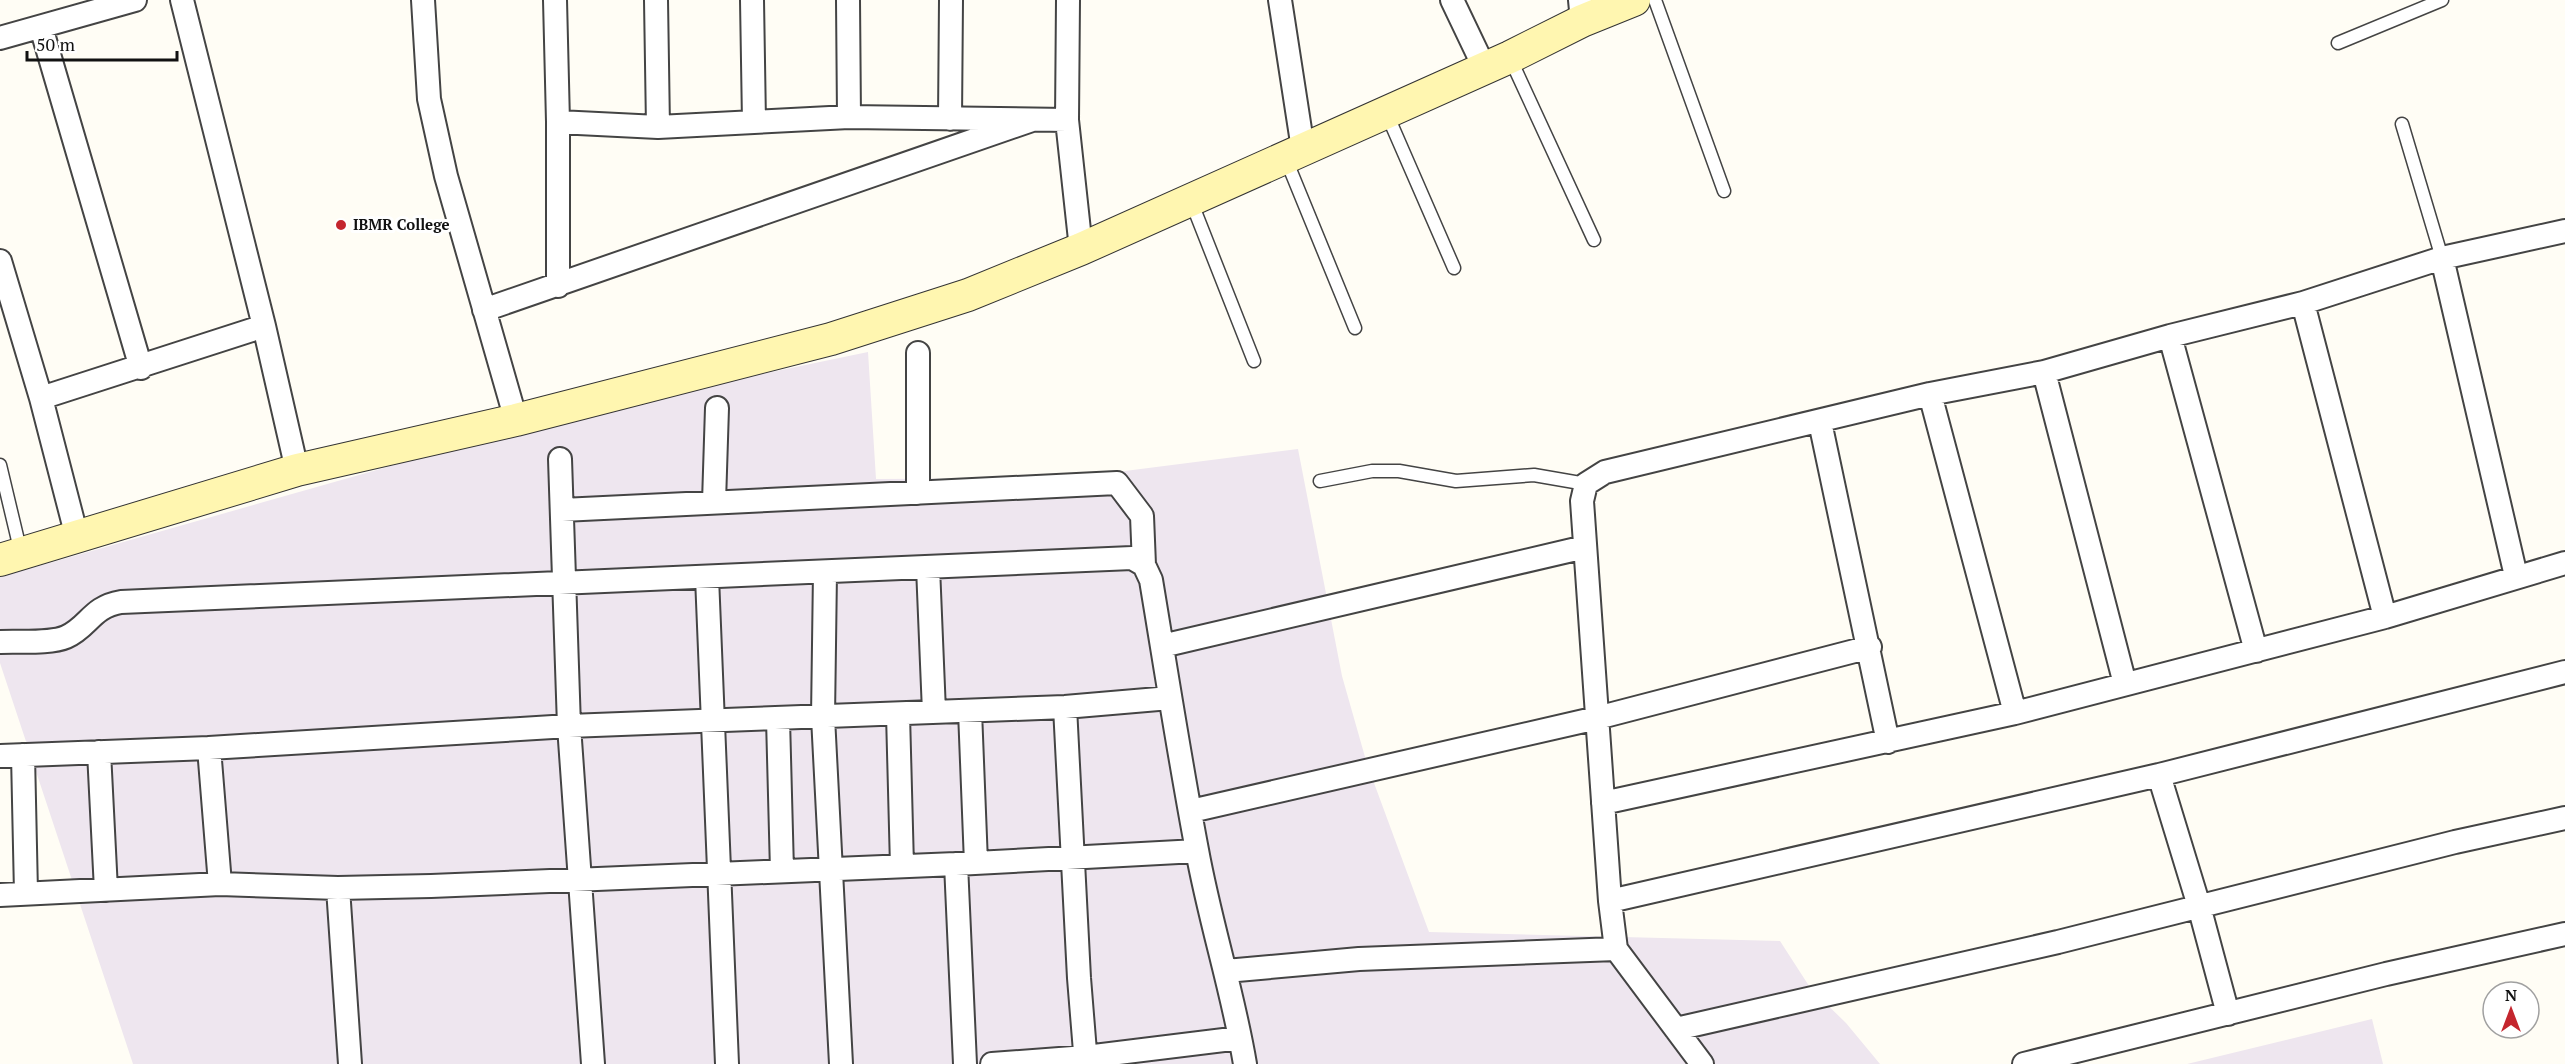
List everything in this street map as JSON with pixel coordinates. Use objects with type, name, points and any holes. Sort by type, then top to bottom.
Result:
[{"type":"street","points":[[0,38],[135,0]]},
{"type":"street","points":[[183,0],[264,326],[297,470]]},
{"type":"street","points":[[423,0],[429,99],[446,176],[516,420]]},
{"type":"street","points":[[555,0],[558,286]]},
{"type":"street","points":[[656,0],[658,127]]},
{"type":"street","points":[[752,0],[754,122]]},
{"type":"street","points":[[848,0],[849,117]]},
{"type":"street","points":[[950,119],[951,0]]},
{"type":"street","points":[[1068,0],[1067,120],[1081,249]]},
{"type":"street","points":[[1280,0],[1294,153]]},
{"type":"street","points":[[1452,0],[1497,62]]},
{"type":"street","points":[[11,557],[297,470],[516,420],[831,339],[968,295],[1081,249],[1497,62],[1581,10],[1634,0]]},
{"type":"street","points":[[41,27],[141,368]]},
{"type":"street","points":[[558,122],[658,127],[849,117],[1067,120]]},
{"type":"street","points":[[484,310],[1032,120]]},
{"type":"street","points":[[1702,1064],[1616,949],[1610,902],[1582,501],[1586,484],[1605,472],[1930,394],[2044,372],[2170,336],[2303,303],[2442,258],[2565,231]]},
{"type":"street","points":[[2442,258],[2516,576]]},
{"type":"street","points":[[0,261],[41,398],[77,537]]},
{"type":"street","points":[[2303,303],[2385,617]]},
{"type":"street","points":[[41,398],[141,368],[264,326]]},
{"type":"street","points":[[2170,336],[2256,651]]},
{"type":"street","points":[[918,353],[918,492]]},
{"type":"street","points":[[2044,372],[2125,684]]},
{"type":"street","points":[[1930,394],[2015,713]]},
{"type":"street","points":[[714,502],[717,408]]},
{"type":"street","points":[[1820,422],[1870,647],[1888,742]]},
{"type":"street","points":[[560,459],[569,726],[578,879],[593,1064]]},
{"type":"street","points":[[562,510],[1117,483],[1142,516],[1144,565],[1151,580],[1197,851],[1226,971],[1245,1064]]},
{"type":"street","points":[[1162,646],[1585,547]]},
{"type":"street","points":[[0,642],[66,637],[108,604],[121,602],[1121,558],[1132,558],[1144,565]]},
{"type":"street","points":[[1603,803],[2015,713],[2385,617],[2565,563]]},
{"type":"street","points":[[928,567],[934,712]]},
{"type":"street","points":[[825,572],[823,717],[841,1064]]},
{"type":"street","points":[[707,577],[714,721],[717,874],[728,1064]]},
{"type":"street","points":[[1191,811],[1597,718],[1870,647]]},
{"type":"street","points":[[1610,902],[2159,775],[2565,672]]},
{"type":"street","points":[[0,756],[209,748],[569,726],[1065,707],[1170,698]]},
{"type":"street","points":[[1065,707],[1078,978],[1086,1060]]},
{"type":"street","points":[[965,1064],[966,863],[970,711]]},
{"type":"street","points":[[898,714],[902,866]]},
{"type":"street","points":[[778,719],[782,871]]},
{"type":"street","points":[[209,748],[220,884]]},
{"type":"street","points":[[99,752],[106,891]]},
{"type":"street","points":[[23,755],[26,893]]},
{"type":"street","points":[[2159,775],[2199,906],[2228,1014]]},
{"type":"street","points":[[1676,1029],[2058,942],[2565,818]]},
{"type":"street","points":[[0,895],[220,884],[338,888],[431,886],[1197,851]]},
{"type":"street","points":[[338,888],[350,1064]]},
{"type":"street","points":[[2024,1064],[2386,974],[2565,934]]},
{"type":"street","points":[[1226,971],[1359,959],[1616,949]]},
{"type":"street","points":[[992,1064],[1086,1060],[1240,1038]]},
{"type":"lane","points":[[1655,0],[1724,190]]},
{"type":"lane","points":[[2338,43],[2442,0]]},
{"type":"lane","points":[[1497,62],[1594,240]]},
{"type":"lane","points":[[1385,111],[1454,268]]},
{"type":"lane","points":[[2402,124],[2442,258]]},
{"type":"lane","points":[[1294,153],[1355,328]]},
{"type":"lane","points":[[1190,200],[1254,361]]},
{"type":"lane","points":[[0,465],[11,557]]},
{"type":"lane","points":[[1320,481],[1372,471],[1399,471],[1456,481],[1534,475],[1586,484]]},
{"type":"shaded area","points":[[868,352],[876,479],[1070,478],[1298,449],[1342,676],[1367,764],[1429,932],[1780,941],[1811,989],[1846,1023],[1880,1064],[133,1064],[0,663],[0,577],[588,410]]},
{"type":"shaded area","points":[[2372,1019],[2383,1064],[2187,1064]]},
{"type":"place","name":"IBMR College","points":[[341,225]]}]
